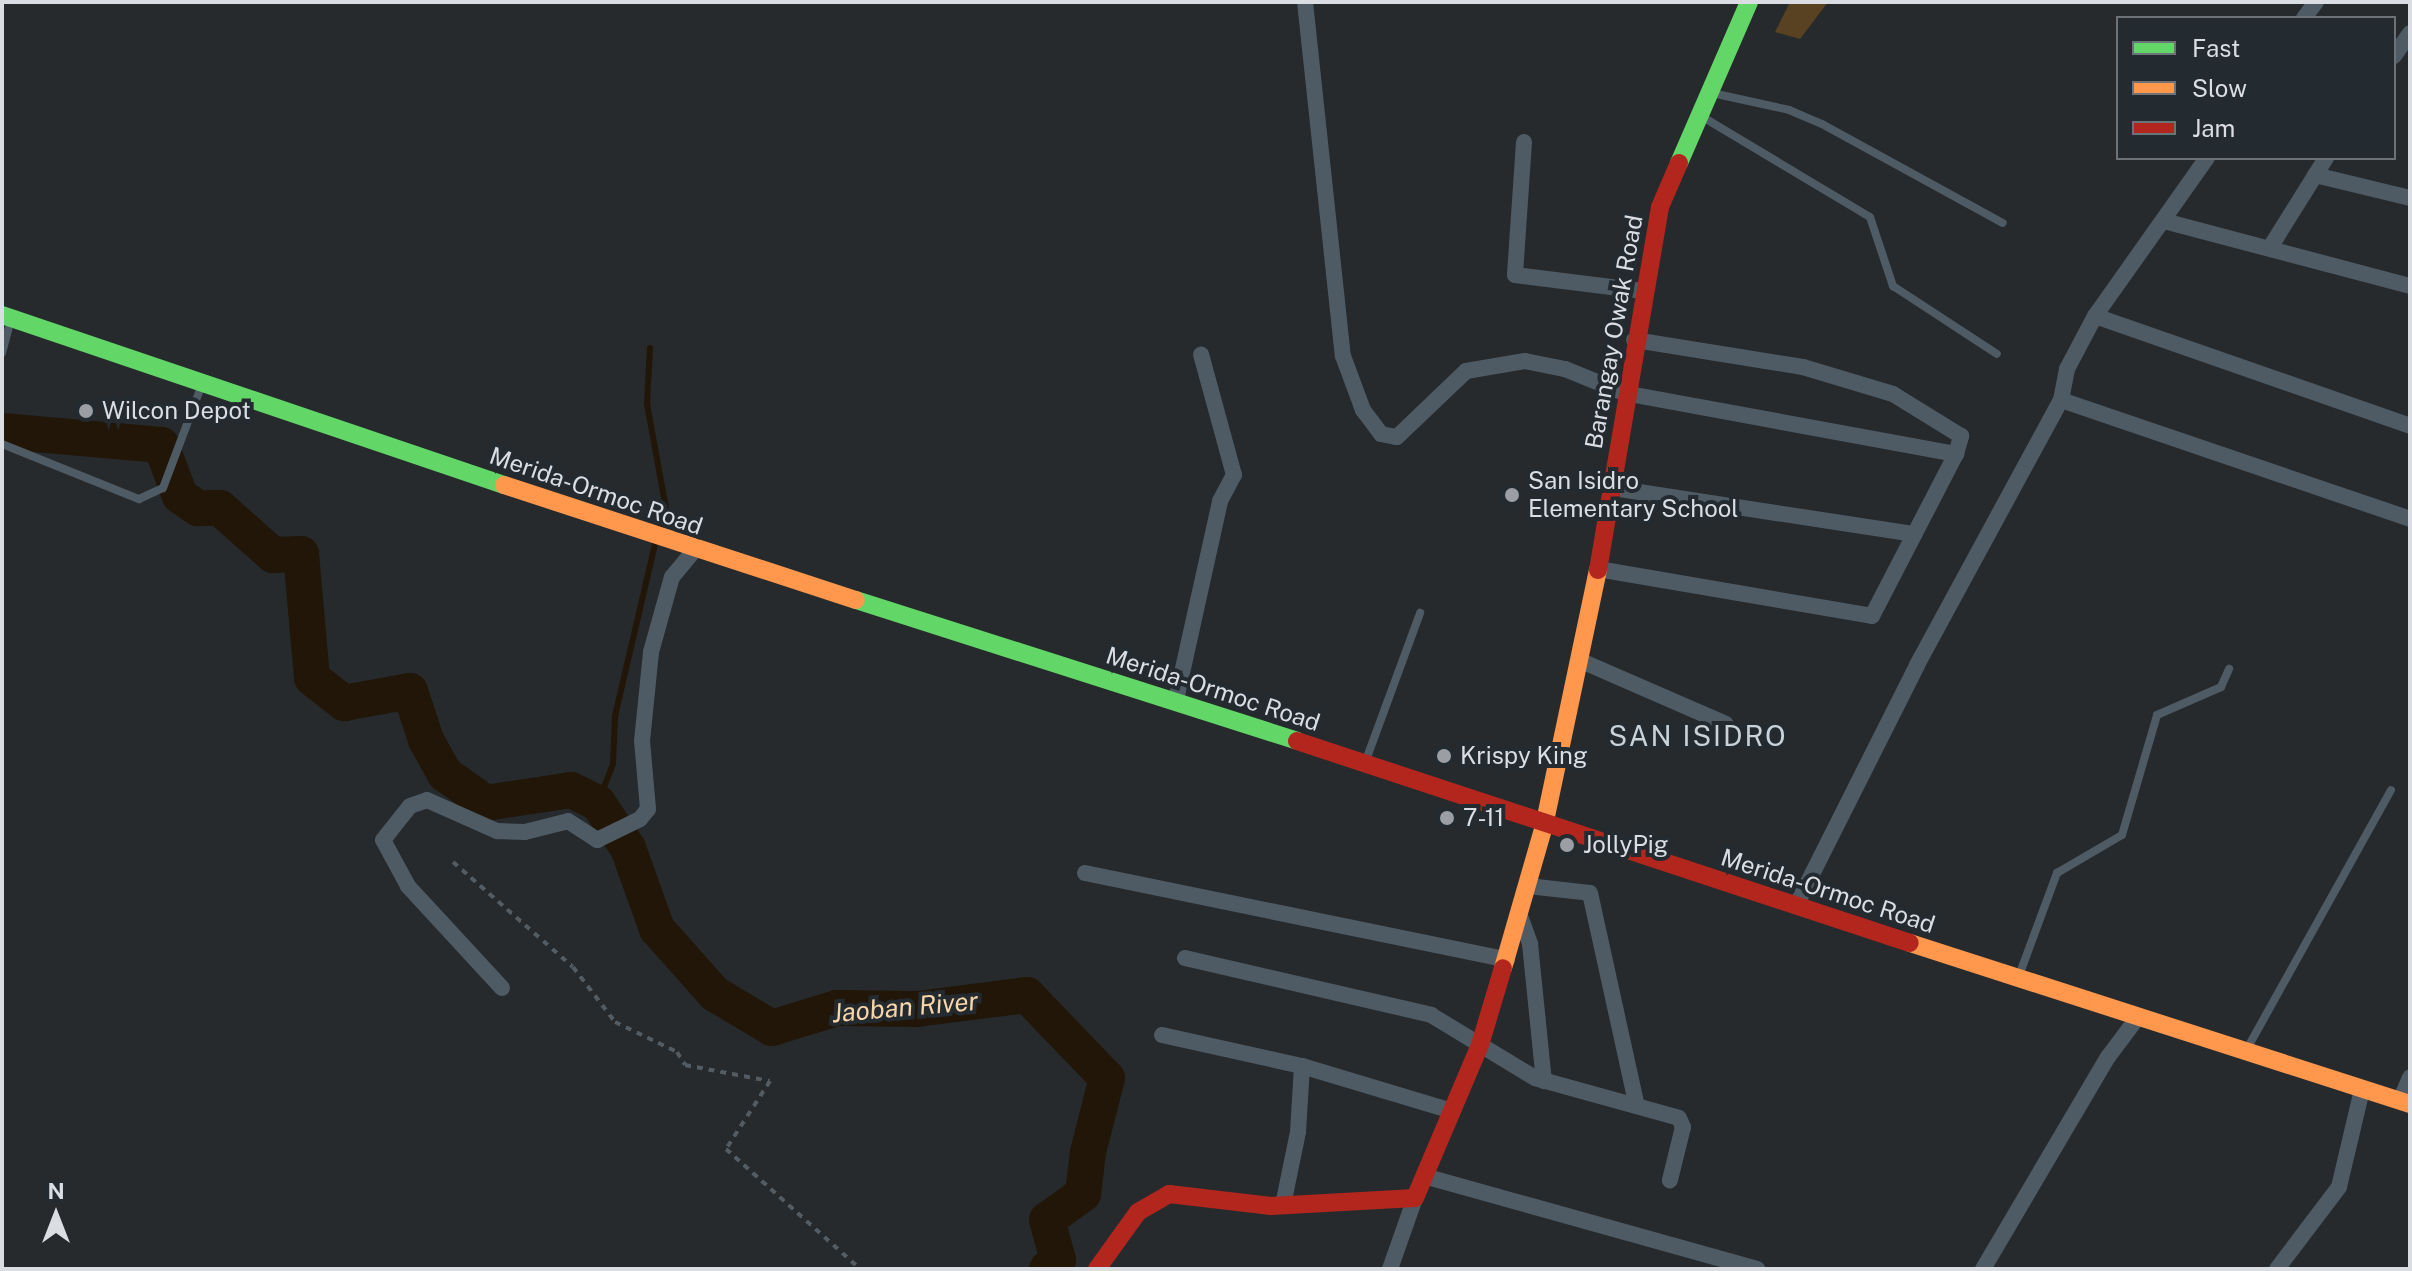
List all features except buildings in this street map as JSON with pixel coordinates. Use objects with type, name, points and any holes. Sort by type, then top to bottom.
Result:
[{"type":"main road","name":"Barangay Owak Road","points":[[1415,1198],[1480,1045],[1544,826],[1598,569],[1613,488],[1624,393],[1660,207],[1697,113],[1749,2]]},
{"type":"main road","name":"Merida-Ormoc Road","points":[[7,316],[687,547],[1176,700],[1544,826],[2405,1103]]},
{"type":"main road","points":[[1097,1269],[1138,1212],[1169,1194],[1283,1205],[1415,1198]]},
{"type":"street","points":[[1305,2],[1343,356],[1363,410],[1381,434],[1397,437],[1466,371],[1525,361],[1565,369],[1624,393],[1956,454]]},
{"type":"street","points":[[2396,53],[2410,33]]},
{"type":"street","points":[[1524,142],[1514,222],[1515,275],[1643,291]]},
{"type":"street","points":[[1796,906],[1917,665],[2061,400],[2067,369],[2095,316],[2206,160]]},
{"type":"street","points":[[2271,246],[2325,160]]},
{"type":"street","points":[[2315,175],[2408,192]]},
{"type":"street","points":[[2164,221],[2271,246],[2410,286]]},
{"type":"street","points":[[2095,316],[2410,426]]},
{"type":"street","points":[[1598,569],[1872,616],[1956,454],[1961,436],[1893,394],[1803,367],[1634,340]]},
{"type":"street","points":[[1176,700],[1214,524],[1234,475],[1201,354]]},
{"type":"street","points":[[2061,400],[2410,519]]},
{"type":"street","points":[[1613,488],[1915,534]]},
{"type":"street","points":[[502,988],[408,886],[383,840],[410,806],[433,799],[470,822],[497,831],[525,832],[568,821],[597,840],[640,819],[648,809],[642,741],[651,652],[672,577],[687,547]]},
{"type":"street","points":[[1579,660],[1726,724]]},
{"type":"street","points":[[1085,873],[1507,960]]},
{"type":"street","points":[[1528,886],[1590,893],[1637,1106]]},
{"type":"street","points":[[1520,916],[1530,944],[1544,1081]]},
{"type":"street","points":[[1185,958],[1431,1015],[1544,1081],[1683,1122],[1670,1180]]},
{"type":"street","points":[[1983,1269],[2138,1017]]},
{"type":"street","points":[[1162,1035],[1302,1066],[1452,1111]]},
{"type":"street","points":[[1283,1205],[1298,1132],[1302,1066]]},
{"type":"street","points":[[2405,1103],[2410,1077]]},
{"type":"street","points":[[2277,1269],[2339,1187],[2362,1090]]},
{"type":"street","points":[[1424,1176],[1757,1269]]},
{"type":"street","points":[[1390,1269],[1415,1198]]},
{"type":"lane","points":[[1707,92],[1789,110],[1822,124],[2003,223]]},
{"type":"lane","points":[[1697,113],[1870,217],[1879,234],[1883,269],[1893,286],[1997,354]]},
{"type":"lane","points":[[2,353],[7,316]]},
{"type":"lane","points":[[2,444],[139,499],[163,488],[203,383]]},
{"type":"lane","points":[[1364,765],[1420,613]]},
{"type":"lane","points":[[2018,977],[2057,873],[2122,835],[2157,715],[2221,687],[2229,669]]},
{"type":"lane","points":[[2246,1051],[2391,790]]},
{"type":"path","points":[[453,862],[573,967],[615,1022],[677,1052],[685,1065],[770,1081],[726,1149],[860,1269]]},
{"type":"shaded area","points":[[1790,2],[1828,2],[1800,39],[1775,32]]},
{"type":"waterway","points":[[650,348],[647,404],[666,509],[660,529]]},
{"type":"waterway","name":"Jaoban River","points":[[2,431],[161,445],[180,496],[198,508],[220,508],[273,555],[301,554],[312,678],[344,703],[410,691],[426,740],[445,774],[486,803],[571,790],[598,803],[628,848],[657,929],[715,994],[772,1028],[837,1008],[917,1009],[1027,995],[1107,1078],[1088,1152],[1083,1194],[1047,1220],[1058,1260],[1047,1269]]},
{"type":"waterway","points":[[598,803],[613,764],[615,716],[655,544]]},
{"type":"traffic: fast","points":[[1679,163],[1749,2]]},
{"type":"traffic: fast","points":[[2,315],[504,485]]},
{"type":"traffic: fast","points":[[856,600],[1297,741]]},
{"type":"traffic: slow","points":[[504,485],[856,600]]},
{"type":"traffic: slow","points":[[1503,968],[1544,826],[1598,570]]},
{"type":"traffic: slow","points":[[1910,943],[2410,1104]]},
{"type":"traffic: jam","points":[[1598,570],[1660,207],[1679,163]]},
{"type":"traffic: jam","points":[[1297,741],[1910,943]]},
{"type":"traffic: jam","points":[[1097,1269],[1138,1212],[1169,1194],[1271,1206],[1415,1198],[1480,1045],[1503,968]]},
{"type":"place","name":"Wilcon Depot","points":[[86,411]]},
{"type":"place","name":"San Isidro Elementary School","points":[[1512,495]]},
{"type":"place","name":"Krispy King","points":[[1444,756]]},
{"type":"place","name":"7-11","points":[[1447,818]]},
{"type":"place","name":"JollyPig","points":[[1567,845]]},
{"type":"district","name":"SAN ISIDRO","points":[[1698,736]]}]
